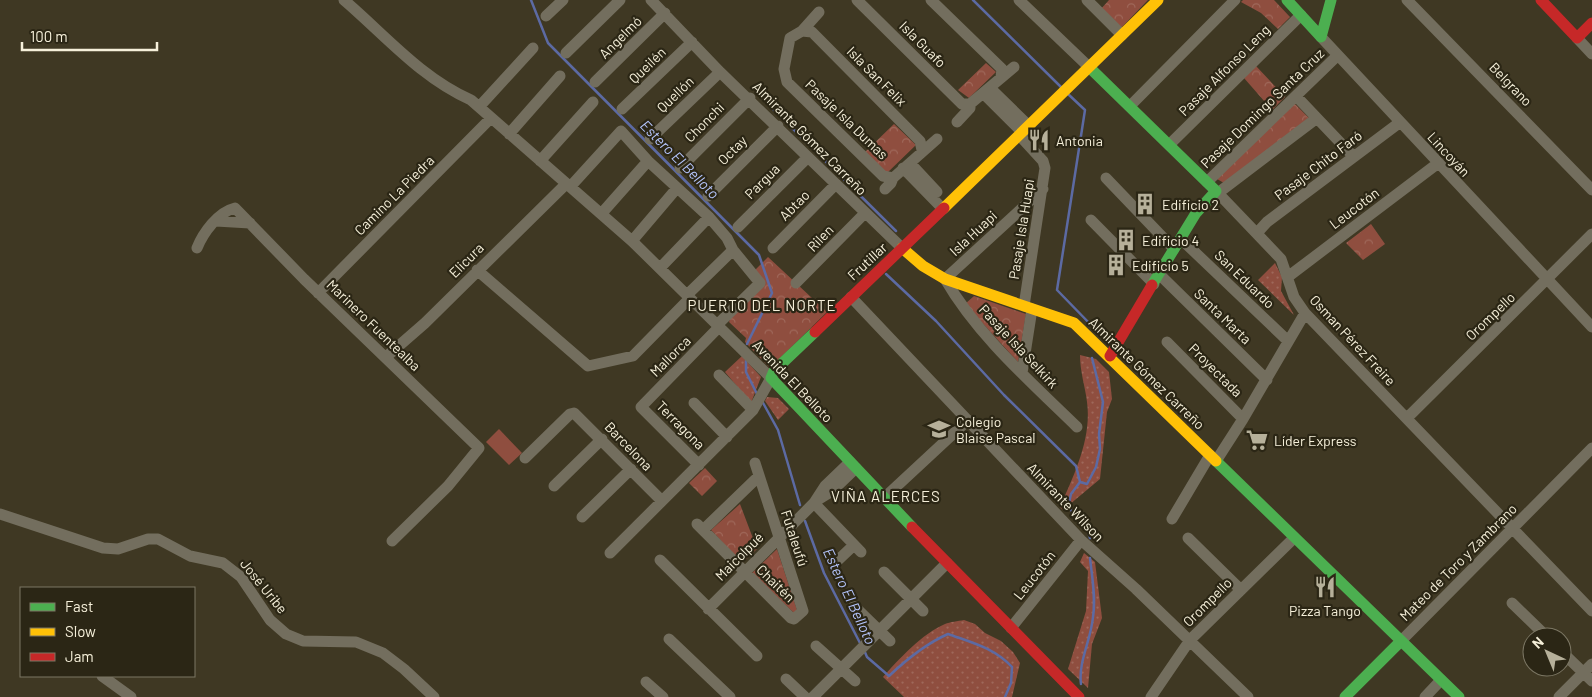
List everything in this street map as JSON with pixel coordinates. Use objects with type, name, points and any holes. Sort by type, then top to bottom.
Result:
[{"type":"street","name":"Avenida El Belloto","points":[[344,0],[388,38],[414,66],[447,89],[475,103],[632,241],[719,325],[947,563],[1080,697]]},
{"type":"street","points":[[546,16],[563,0]]},
{"type":"street","points":[[566,53],[620,0]]},
{"type":"street","name":"Almirante Gómez Carreño","points":[[651,0],[720,72],[750,98],[865,213],[923,266],[945,279],[1074,323],[1110,356],[1400,642],[1459,697]]},
{"type":"street","name":"Isla Guafo","points":[[857,0],[962,104],[970,104]]},
{"type":"street","points":[[932,0],[1002,69],[1001,77]]},
{"type":"street","name":"Osman Pérez Freire","points":[[1019,0],[1130,106],[1282,259],[1289,276],[1294,297],[1305,313],[1592,610]]},
{"type":"street","name":"Frutillar","points":[[610,553],[727,437],[758,403],[774,371],[1058,100],[1158,0]]},
{"type":"street","points":[[1130,106],[1235,0]]},
{"type":"street","name":"Lincoyán","points":[[1288,0],[1437,164],[1592,327]]},
{"type":"street","points":[[1321,38],[1331,0]]},
{"type":"street","points":[[1541,0],[1592,54]]},
{"type":"street","name":"Belgrano","points":[[1410,1],[1592,190]]},
{"type":"street","points":[[1094,2],[1122,35]]},
{"type":"street","points":[[802,31],[819,12]]},
{"type":"street","name":"Angelmó","points":[[595,82],[665,13]]},
{"type":"street","name":"Pasaje Alfonso Leng","points":[[1169,145],[1300,15]]},
{"type":"street","points":[[1577,38],[1592,23]]},
{"type":"street","name":"Pasaje Isla Dumas","points":[[802,31],[790,38],[784,76],[787,82],[883,176],[893,178]]},
{"type":"street","name":"Isla San Felix","points":[[802,31],[812,32],[920,141],[922,150]]},
{"type":"street","name":"Queilén","points":[[622,109],[692,42]]},
{"type":"street","points":[[475,103],[532,48]]},
{"type":"street","name":"Pasaje Domingo Santa Cruz","points":[[1207,182],[1337,56]]},
{"type":"street","points":[[957,122],[970,108],[970,104],[1014,67]]},
{"type":"street","name":"Quellón","points":[[650,139],[720,72]]},
{"type":"street","points":[[509,134],[560,76]]},
{"type":"street","name":"Pasaje Isla Huapi","points":[[987,91],[1024,132],[1043,161],[1045,175],[1028,307],[1022,373]]},
{"type":"street","points":[[1296,96],[1353,156]]},
{"type":"street","name":"Chonchi","points":[[680,168],[750,98]]},
{"type":"street","points":[[540,162],[593,102]]},
{"type":"street","name":"Camino La Piedra","points":[[318,293],[491,118]]},
{"type":"street","points":[[1110,356],[1196,213],[1217,192],[1317,118]]},
{"type":"street","name":"Pasaje Chito Faró","points":[[1257,233],[1268,222],[1399,122]]},
{"type":"street","name":"Octay","points":[[708,196],[778,126]]},
{"type":"street","name":"Elicura","points":[[386,357],[425,323],[477,270],[568,186],[621,131],[648,161]]},
{"type":"street","points":[[885,189],[893,178],[936,139]]},
{"type":"street","name":"Pargua","points":[[738,227],[808,157]]},
{"type":"street","points":[[477,270],[588,366],[633,356],[733,250],[727,238],[709,218],[648,161],[602,213]]},
{"type":"street","name":"Leucotón","points":[[1289,276],[1437,164]]},
{"type":"street","points":[[907,165],[946,207]]},
{"type":"street","points":[[1106,178],[1174,249]]},
{"type":"street","name":"Abtao","points":[[773,248],[836,184]]},
{"type":"street","points":[[632,241],[677,188]]},
{"type":"street","name":"Isla Huapi","points":[[945,279],[1043,189]]},
{"type":"street","name":"Marinero Fuentealba","points":[[197,248],[202,234],[229,209],[235,208],[318,293],[479,448],[448,486],[392,541]]},
{"type":"street","name":"Rilen","points":[[796,283],[865,213]]},
{"type":"street","points":[[660,268],[709,218]]},
{"type":"street","name":"Santa Marta","points":[[1091,220],[1267,380]]},
{"type":"street","name":"Orompello","points":[[1406,418],[1547,281],[1592,234]]},
{"type":"street","name":"San Eduardo","points":[[1181,239],[1288,341]]},
{"type":"street","name":"Mallorca","points":[[641,407],[760,283],[733,250]]},
{"type":"street","name":"Pasaje Isla Selkirk","points":[[945,279],[960,305],[1022,373],[1077,427]]},
{"type":"street","name":"Almirante Wilson","points":[[851,297],[1081,540],[1190,640],[1248,697]]},
{"type":"street","points":[[1172,519],[1213,458],[1243,419],[1305,313]]},
{"type":"street","name":"Proyectada","points":[[1167,342],[1243,419]]},
{"type":"street","points":[[719,375],[758,403]]},
{"type":"street","points":[[694,403],[727,437]]},
{"type":"street","name":"Terragona","points":[[641,407],[699,465]]},
{"type":"street","name":"Barcelona","points":[[525,458],[573,413],[602,439],[662,501]]},
{"type":"street","points":[[884,498],[968,420]]},
{"type":"street","points":[[554,486],[602,439]]},
{"type":"street","name":"Mateo de Toro y Zambrano","points":[[1345,697],[1592,448]]},
{"type":"street","name":"Futaleufú","points":[[755,463],[802,611],[794,619]]},
{"type":"street","name":"Maicolpué","points":[[708,608],[814,503],[832,491],[853,465]]},
{"type":"street","points":[[582,517],[631,469]]},
{"type":"street","name":"Chaitén","points":[[759,476],[700,527],[794,619]]},
{"type":"street","points":[[814,503],[857,548],[836,562]]},
{"type":"street","name":"José Uribe","points":[[0,514],[103,548],[118,549],[148,539],[158,538],[190,556],[223,563],[241,577],[270,620],[286,634],[303,641],[356,642],[383,653],[404,669],[434,697]]},
{"type":"street","points":[[1188,538],[1241,590]]},
{"type":"street","name":"Orompello","points":[[1151,697],[1190,640],[1294,538]]},
{"type":"street","name":"Leucotón","points":[[1011,628],[1081,540]]},
{"type":"street","points":[[660,560],[757,656]]},
{"type":"street","points":[[813,697],[947,563]]},
{"type":"street","points":[[884,572],[922,611]]},
{"type":"street","points":[[1512,602],[1537,627]]},
{"type":"street","points":[[854,606],[890,640]]},
{"type":"street","points":[[669,639],[723,694]]},
{"type":"street","points":[[816,646],[855,681]]},
{"type":"street","points":[[1572,662],[1588,677]]},
{"type":"street","points":[[1559,697],[1588,677],[1592,664]]},
{"type":"street","points":[[103,677],[132,697]]},
{"type":"street","points":[[786,679],[805,697]]},
{"type":"street","points":[[1425,697],[1441,680]]},
{"type":"street","points":[[646,682],[663,697]]},
{"type":"green space","points":[[1109,0],[1148,0],[1121,28],[1101,9]]},
{"type":"green space","points":[[1243,0],[1274,0],[1290,17],[1278,29],[1261,13],[1241,2]]},
{"type":"green space","points":[[986,63],[996,72],[969,98],[958,90]]},
{"type":"green space","points":[[1256,66],[1285,97],[1272,110],[1244,78]]},
{"type":"green space","points":[[1294,103],[1309,118],[1224,183],[1217,179]]},
{"type":"green space","points":[[894,124],[916,145],[886,174],[864,153]]},
{"type":"green space","points":[[1371,224],[1385,244],[1363,260],[1346,243]]},
{"type":"green space","points":[[768,257],[827,312],[770,368],[745,342],[746,338],[729,322],[765,283],[754,271]]},
{"type":"green space","points":[[1275,263],[1282,277],[1281,291],[1294,315],[1258,280]]},
{"type":"green space","points":[[974,296],[1026,314],[1018,362],[965,304]]},
{"type":"green space","points":[[1080,355],[1096,359],[1109,372],[1112,399],[1107,412],[1100,479],[1063,510],[1060,507],[1081,456],[1087,429],[1087,402]]},
{"type":"green space","points":[[742,356],[761,377],[751,403],[725,372]]},
{"type":"green space","points":[[767,397],[778,398],[789,409],[778,420],[765,401]]},
{"type":"green space","points":[[499,429],[522,453],[509,465],[486,442]]},
{"type":"green space","points":[[705,468],[717,481],[702,496],[689,483]]},
{"type":"green space","points":[[740,504],[757,549],[742,563],[711,530]]},
{"type":"green space","points":[[777,549],[797,610],[795,614],[752,573]]},
{"type":"green space","points":[[1084,553],[1095,562],[1102,618],[1092,644],[1088,688],[1068,669],[1086,611],[1088,571],[1080,562]]},
{"type":"green space","points":[[964,620],[975,624],[985,633],[1001,641],[1013,652],[1020,663],[1012,697],[904,697],[883,677],[903,655],[928,634],[945,624]]},
{"type":"waterway","name":"Estero El Belloto","points":[[531,0],[548,43],[759,255],[772,293],[747,344]]},
{"type":"waterway","points":[[973,0],[1061,87]]},
{"type":"waterway","points":[[1068,94],[1085,110],[1057,290],[1094,328]]},
{"type":"waterway","points":[[772,108],[896,231]]},
{"type":"waterway","points":[[886,274],[936,321],[1004,395],[1076,466],[1080,482]]},
{"type":"waterway","points":[[1090,538],[1086,526],[1068,507],[1071,494],[1080,482],[1087,484],[1096,467],[1100,449],[1099,434],[1103,402],[1092,358]]},
{"type":"waterway","name":"Estero El Belloto","points":[[746,361],[746,372],[757,394]]},
{"type":"waterway","name":"Estero El Belloto","points":[[762,401],[778,430],[800,505]]},
{"type":"waterway","name":"Estero El Belloto","points":[[805,521],[824,573],[861,645]]},
{"type":"waterway","points":[[1081,684],[1081,667],[1092,626],[1094,610],[1090,558]]},
{"type":"waterway","name":"Estero El Belloto","points":[[864,650],[867,657],[889,676],[917,652],[948,634],[974,643],[998,655],[1012,667],[1011,683],[1005,697]]},
{"type":"traffic: fast","points":[[1287,0],[1321,37],[1331,0]]},
{"type":"traffic: fast","points":[[1090,68],[1216,191],[1196,213],[1152,285]]},
{"type":"traffic: fast","points":[[815,332],[774,371],[771,378],[912,527]]},
{"type":"traffic: fast","points":[[1216,461],[1459,697]]},
{"type":"traffic: fast","points":[[1345,697],[1400,642]]},
{"type":"traffic: slow","points":[[944,208],[1158,0]]},
{"type":"traffic: slow","points":[[902,248],[923,266],[945,279],[1074,323],[1216,461]]},
{"type":"traffic: jam","points":[[1541,0],[1577,38],[1592,23]]},
{"type":"traffic: jam","points":[[815,332],[944,208]]},
{"type":"traffic: jam","points":[[1110,356],[1152,285]]},
{"type":"traffic: jam","points":[[912,527],[1079,697]]},
{"type":"place","name":"Antonia","points":[[1039,140]]},
{"type":"place","name":"Edificio 2","points":[[1145,204]]},
{"type":"place","name":"Edificio 4","points":[[1126,240]]},
{"type":"place","name":"Edificio 5","points":[[1116,265]]},
{"type":"place","name":"Colegio Blaise Pascal","points":[[939,429]]},
{"type":"place","name":"Líder Express","points":[[1257,440]]},
{"type":"place","name":"Pizza Tango","points":[[1325,587]]},
{"type":"district","name":"PUERTO DEL NORTE","points":[[762,305]]},
{"type":"district","name":"VIÑA ALERCES","points":[[886,496]]}]
